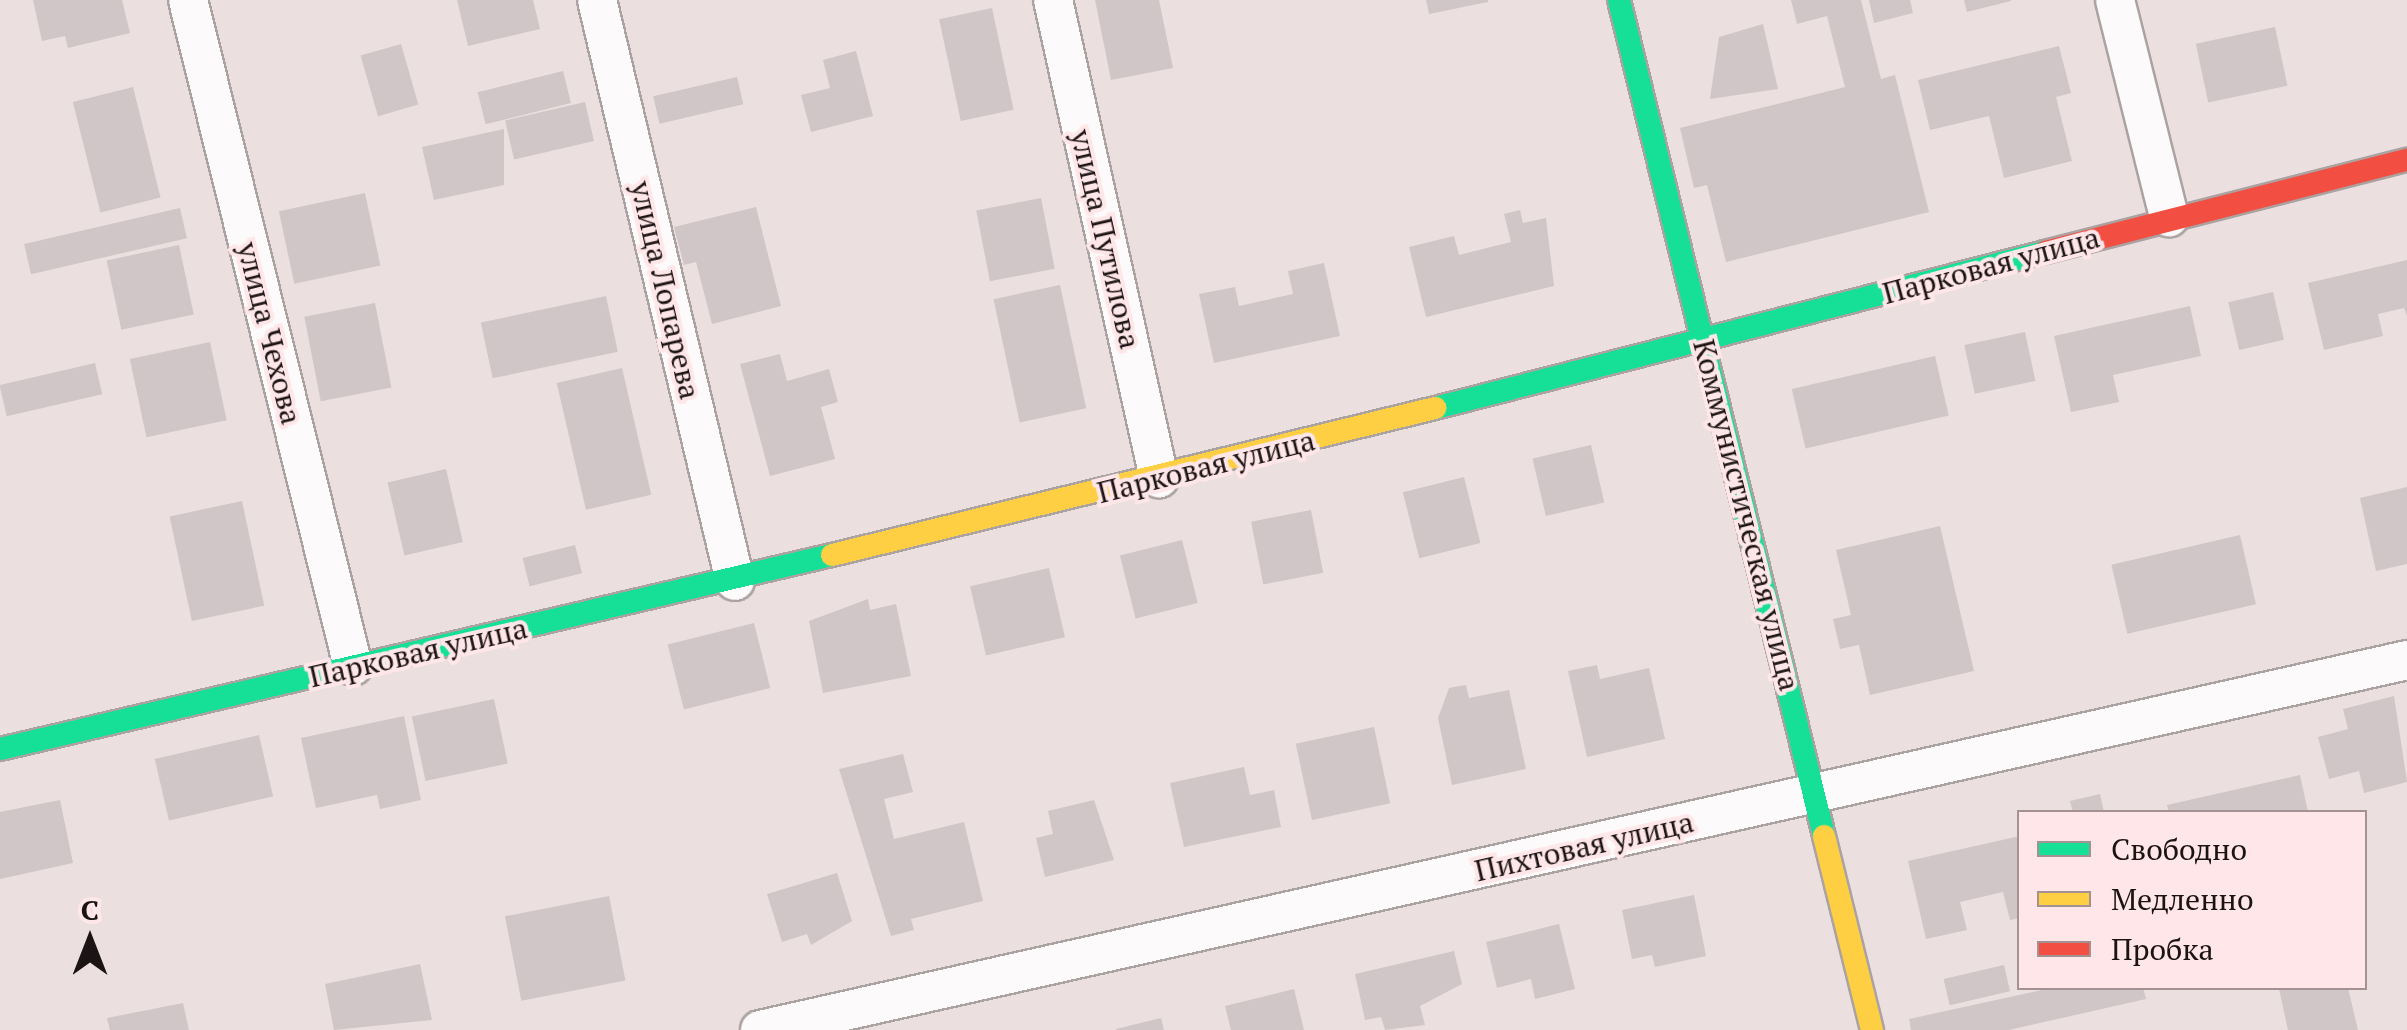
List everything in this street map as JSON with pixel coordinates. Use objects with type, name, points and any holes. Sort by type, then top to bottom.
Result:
[{"type":"street","name":"улица Чехова","points":[[188,0],[352,666]]},
{"type":"street","name":"улица Лопарева","points":[[597,0],[735,580]]},
{"type":"street","name":"улица Путилова","points":[[1053,0],[1159,478]]},
{"type":"street","name":"Коммунистическая улица","points":[[1620,0],[1872,1030]]},
{"type":"street","points":[[2115,0],[2168,217]]},
{"type":"street","name":"Парковая улица","points":[[0,749],[1159,478],[1704,342],[2168,217],[2407,160]]},
{"type":"street","name":"Пихтовая улица","points":[[760,1030],[2407,660]]},
{"type":"building","points":[[33,0],[122,0],[130,33],[68,48],[65,36],[42,41]]},
{"type":"building","points":[[457,0],[533,0],[540,29],[468,46]]},
{"type":"building","points":[[1095,0],[1159,0],[1173,68],[1111,80]]},
{"type":"building","points":[[1426,0],[1488,0],[1488,2],[1429,14]]},
{"type":"building","points":[[1791,0],[1861,0],[1881,79],[1895,75],[1929,212],[1726,262],[1707,185],[1694,188],[1680,128],[1845,87],[1827,16],[1797,24]]},
{"type":"building","points":[[1869,0],[1910,0],[1913,13],[1874,23]]},
{"type":"building","points":[[1964,0],[2011,0],[2011,1],[1967,12]]},
{"type":"building","points":[[992,8],[1014,110],[961,121],[939,19]]},
{"type":"building","points":[[1763,24],[1778,89],[1710,99],[1719,37]]},
{"type":"building","points":[[2275,27],[2287,86],[2208,103],[2196,44]]},
{"type":"building","points":[[401,44],[418,105],[378,116],[361,56]]},
{"type":"building","points":[[2059,46],[2071,93],[2056,97],[2072,161],[2004,178],[1989,116],[1930,130],[1918,80]]},
{"type":"building","points":[[856,51],[873,116],[811,132],[801,95],[830,88],[823,60]]},
{"type":"building","points":[[563,71],[571,103],[486,124],[478,92]]},
{"type":"building","points":[[737,77],[743,104],[660,124],[653,96]]},
{"type":"building","points":[[133,87],[161,198],[100,213],[73,102]]},
{"type":"building","points":[[585,102],[594,141],[514,159],[505,120]]},
{"type":"building","points":[[504,129],[504,185],[434,200],[422,147]]},
{"type":"building","points":[[365,193],[380,265],[294,284],[279,211]]},
{"type":"building","points":[[1041,198],[1055,269],[990,281],[976,211]]},
{"type":"building","points":[[756,207],[781,306],[712,324],[696,262],[684,265],[674,227]]},
{"type":"building","points":[[180,208],[187,238],[31,274],[24,244]]},
{"type":"building","points":[[1520,210],[1523,223],[1546,218],[1554,286],[1426,317],[1409,247],[1454,236],[1459,255],[1511,242],[1504,214]]},
{"type":"building","points":[[179,245],[194,314],[121,330],[107,260]]},
{"type":"building","points":[[2407,260],[2407,316],[2404,308],[2378,314],[2383,336],[2324,350],[2308,283]]},
{"type":"building","points":[[1324,263],[1340,336],[1214,363],[1199,294],[1235,287],[1239,306],[1293,294],[1288,271]]},
{"type":"building","points":[[1060,285],[1086,408],[1020,422],[993,299]]},
{"type":"building","points":[[2273,292],[2284,340],[2239,350],[2228,302]]},
{"type":"building","points":[[606,296],[618,352],[493,378],[481,323]]},
{"type":"building","points":[[375,303],[391,387],[321,401],[304,317]]},
{"type":"building","points":[[2190,306],[2201,356],[2113,375],[2119,402],[2071,412],[2054,336]]},
{"type":"building","points":[[2025,332],[2035,381],[1975,394],[1964,345]]},
{"type":"building","points":[[210,342],[227,420],[146,437],[130,359]]},
{"type":"building","points":[[780,354],[787,381],[829,369],[838,402],[821,407],[835,459],[770,476],[740,364]]},
{"type":"building","points":[[1935,356],[1949,415],[1805,449],[1792,389]]},
{"type":"building","points":[[95,363],[102,394],[7,416],[0,385]]},
{"type":"building","points":[[622,368],[651,495],[586,510],[557,383]]},
{"type":"building","points":[[1591,445],[1604,502],[1546,516],[1533,458]]},
{"type":"building","points":[[446,469],[463,542],[404,556],[388,482]]},
{"type":"building","points":[[1464,477],[1480,543],[1419,558],[1403,492]]},
{"type":"building","points":[[2407,487],[2407,564],[2376,571],[2360,498]]},
{"type":"building","points":[[242,501],[264,606],[192,621],[170,516]]},
{"type":"building","points":[[1311,510],[1323,573],[1263,584],[1251,522]]},
{"type":"building","points":[[1940,526],[1974,671],[1870,695],[1859,645],[1840,649],[1833,619],[1851,615],[1836,550]]},
{"type":"building","points":[[2240,535],[2256,604],[2127,634],[2111,565]]},
{"type":"building","points":[[1182,540],[1198,603],[1136,619],[1120,555]]},
{"type":"building","points":[[575,545],[582,573],[530,586],[523,558]]},
{"type":"building","points":[[1049,568],[1065,637],[986,655],[970,586]]},
{"type":"building","points":[[868,599],[870,610],[896,604],[911,676],[823,693],[809,621]]},
{"type":"building","points":[[754,623],[770,688],[684,710],[668,645]]},
{"type":"building","points":[[1597,665],[1600,679],[1649,668],[1665,739],[1587,757],[1568,671]]},
{"type":"building","points":[[1466,685],[1469,698],[1509,690],[1526,769],[1452,785],[1438,718],[1449,688]]},
{"type":"building","points":[[2394,696],[2407,782],[2364,793],[2359,771],[2329,779],[2318,737],[2348,729],[2343,709]]},
{"type":"building","points":[[494,699],[508,764],[426,781],[412,716]]},
{"type":"building","points":[[404,716],[421,800],[380,809],[377,795],[316,808],[301,738]]},
{"type":"building","points":[[1374,727],[1390,803],[1312,820],[1296,744]]},
{"type":"building","points":[[259,735],[273,796],[169,820],[155,759]]},
{"type":"building","points":[[903,754],[913,792],[884,799],[894,839],[964,822],[983,901],[911,919],[914,930],[891,936],[839,769]]},
{"type":"building","points":[[1244,767],[1250,795],[1274,790],[1281,827],[1184,847],[1170,783]]},
{"type":"building","points":[[2300,775],[2308,810],[2168,810],[2167,805]]},
{"type":"building","points":[[2100,794],[2104,810],[2072,810],[2070,801]]},
{"type":"building","points":[[60,800],[73,863],[0,879],[0,812]]},
{"type":"building","points":[[1094,800],[1114,860],[1045,877],[1036,838],[1053,834],[1048,811]]},
{"type":"building","points":[[2017,837],[2017,919],[2010,920],[2003,892],[1960,902],[1967,930],[1926,939],[1908,861]]},
{"type":"building","points":[[837,873],[852,921],[811,945],[807,934],[782,942],[767,894]]},
{"type":"building","points":[[1694,895],[1706,956],[1655,967],[1652,955],[1632,959],[1622,910]]},
{"type":"building","points":[[609,896],[625,980],[521,1001],[505,916]]},
{"type":"building","points":[[1559,924],[1575,989],[1535,999],[1531,979],[1497,988],[1486,942]]},
{"type":"building","points":[[1454,951],[1462,984],[1420,1006],[1425,1025],[1385,1030],[1381,1017],[1365,1020],[1355,974]]},
{"type":"building","points":[[420,964],[432,1020],[334,1030],[325,984]]},
{"type":"building","points":[[2004,965],[2010,991],[1950,1005],[1944,979]]},
{"type":"building","points":[[1294,989],[1304,1030],[1231,1030],[1225,1006]]},
{"type":"building","points":[[2042,990],[2144,990],[2146,999],[2009,1030],[1911,1030],[1909,1019]]},
{"type":"building","points":[[2279,990],[2348,990],[2358,1030],[2288,1030]]},
{"type":"building","points":[[183,1003],[189,1030],[110,1030],[107,1018]]},
{"type":"building","points":[[1161,1018],[1164,1030],[1116,1030],[1116,1029]]},
{"type":"traffic: fast","points":[[1619,0],[1824,836]]},
{"type":"traffic: fast","points":[[1435,408],[2045,252]]},
{"type":"traffic: fast","points":[[0,749],[832,555]]},
{"type":"traffic: slow","points":[[832,555],[1435,408]]},
{"type":"traffic: slow","points":[[1824,836],[1872,1030]]},
{"type":"traffic: jam","points":[[2045,252],[2407,160]]}]
